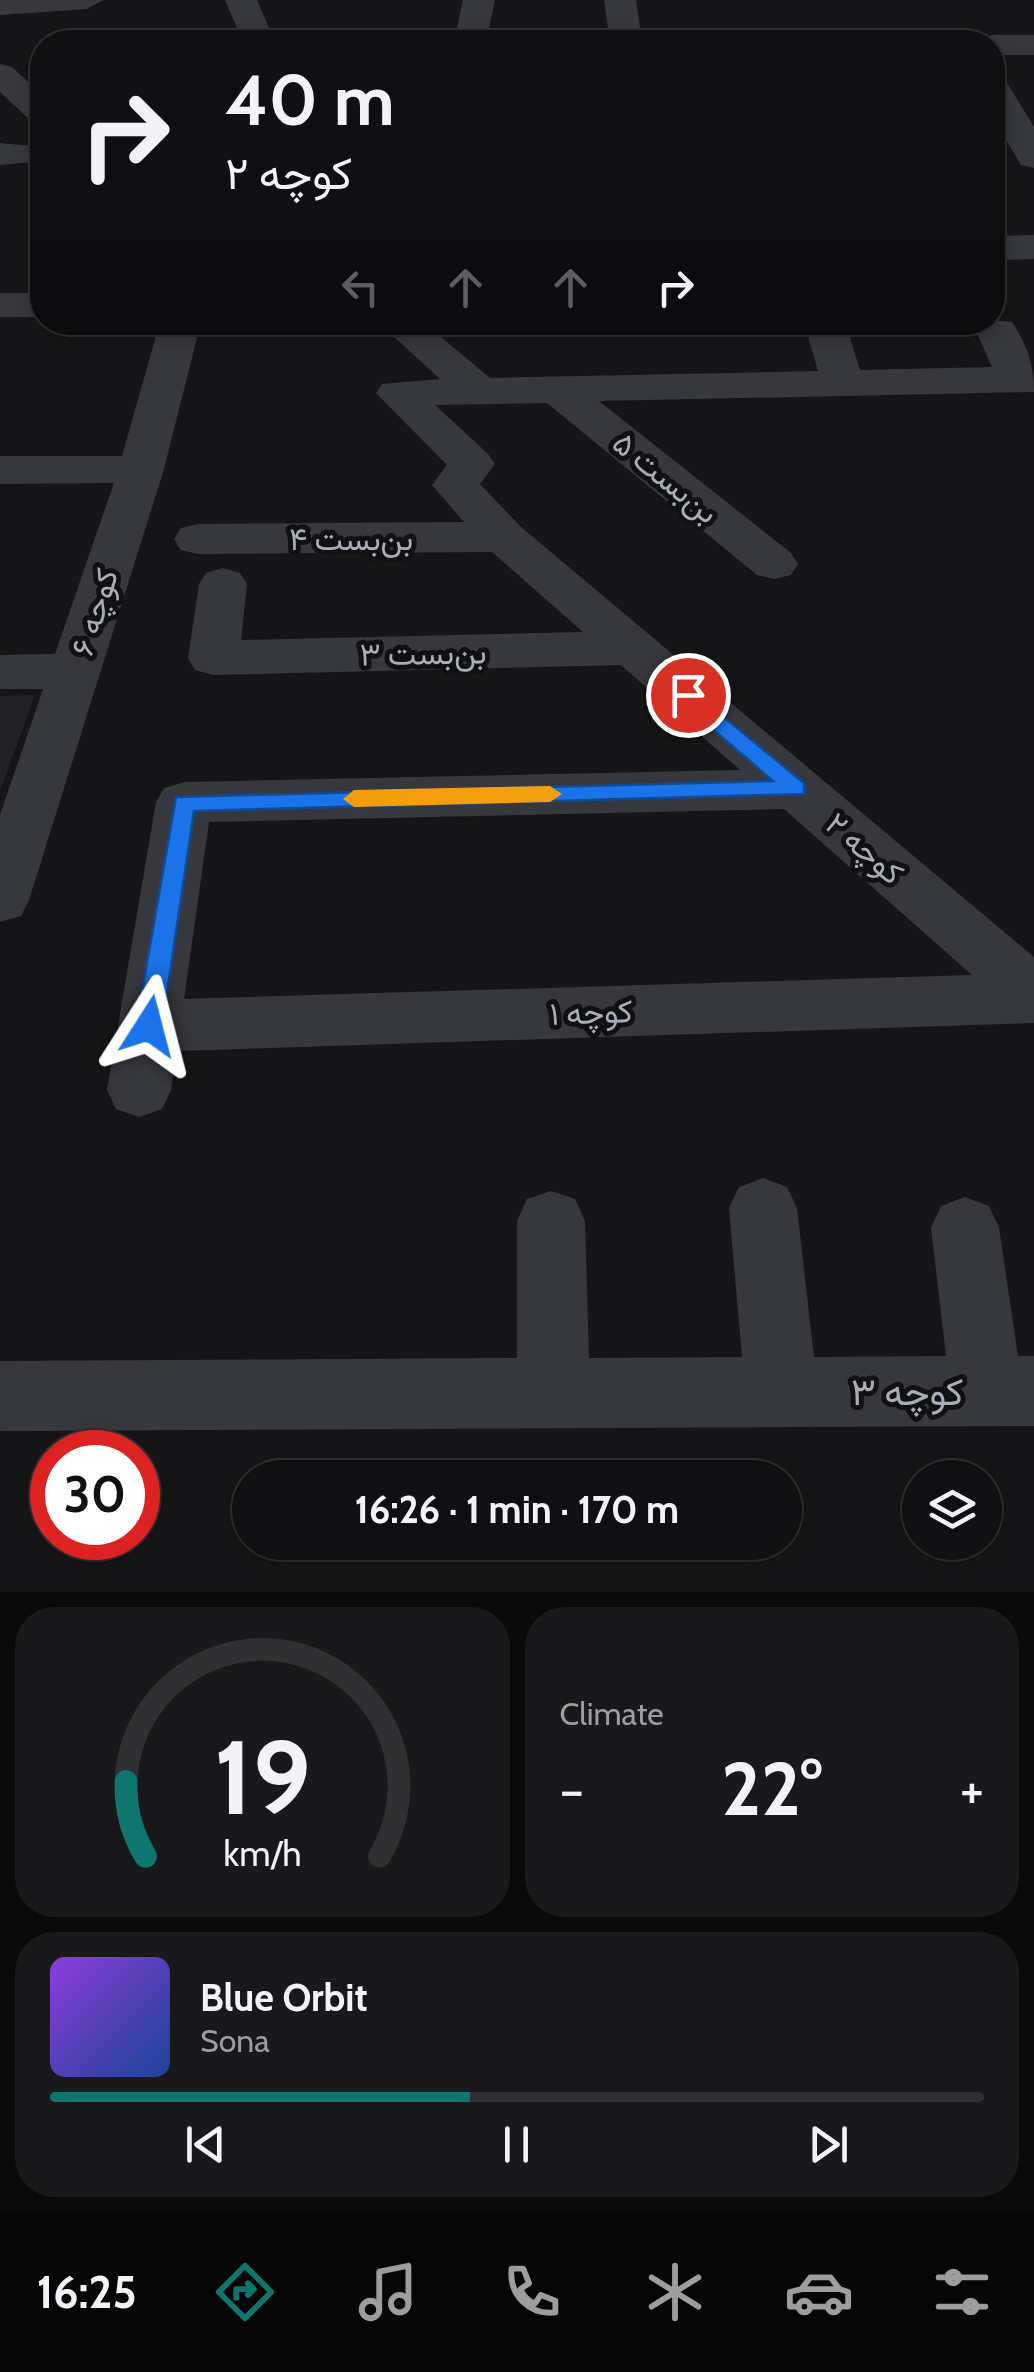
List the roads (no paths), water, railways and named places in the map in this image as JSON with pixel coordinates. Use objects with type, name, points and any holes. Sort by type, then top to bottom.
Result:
[{"type":"street","points":[[0,6],[87,0]]},
{"type":"street","points":[[242,0],[254,30]]},
{"type":"street","points":[[473,30],[479,0]]},
{"type":"street","points":[[620,0],[624,30]]},
{"type":"street","points":[[1005,44],[1034,44]]},
{"type":"street","points":[[0,74],[30,102]]},
{"type":"street","points":[[1005,107],[1034,157],[1005,158]]},
{"type":"street","points":[[1005,248],[1034,247]]},
{"type":"street","points":[[0,304],[30,304]]},
{"type":"street","name":"کوچه ۶","points":[[0,900],[140,469],[177,335]]},
{"type":"street","points":[[413,335],[479,391]]},
{"type":"street","points":[[828,335],[843,384]]},
{"type":"street","points":[[1000,335],[1027,379]]},
{"type":"street","points":[[796,788],[504,537],[455,485],[472,464],[398,393],[1027,379]]},
{"type":"street","name":"بن‌بست ۵","points":[[557,389],[774,564]]},
{"type":"street","points":[[0,470],[140,469]]},
{"type":"street","name":"بن‌بست ۴","points":[[198,538],[504,537]]},
{"type":"street","name":"بن‌بست ۳","points":[[223,584],[213,658],[634,648]]},
{"type":"street","points":[[0,672],[75,670]]},
{"type":"street","name":"کوچه ۲","points":[[149,1026],[184,802],[796,788],[1034,996]]},
{"type":"street","name":"کوچه ۱","points":[[149,1026],[1034,996]]},
{"type":"street","points":[[140,1090],[149,1026]]},
{"type":"street","points":[[0,1396],[780,1392],[763,1208]]},
{"type":"street","points":[[552,1221],[554,1393]]},
{"type":"street","points":[[965,1228],[1011,1391]]},
{"type":"street","name":"کوچه ۳","points":[[780,1392],[1011,1391]]}]
